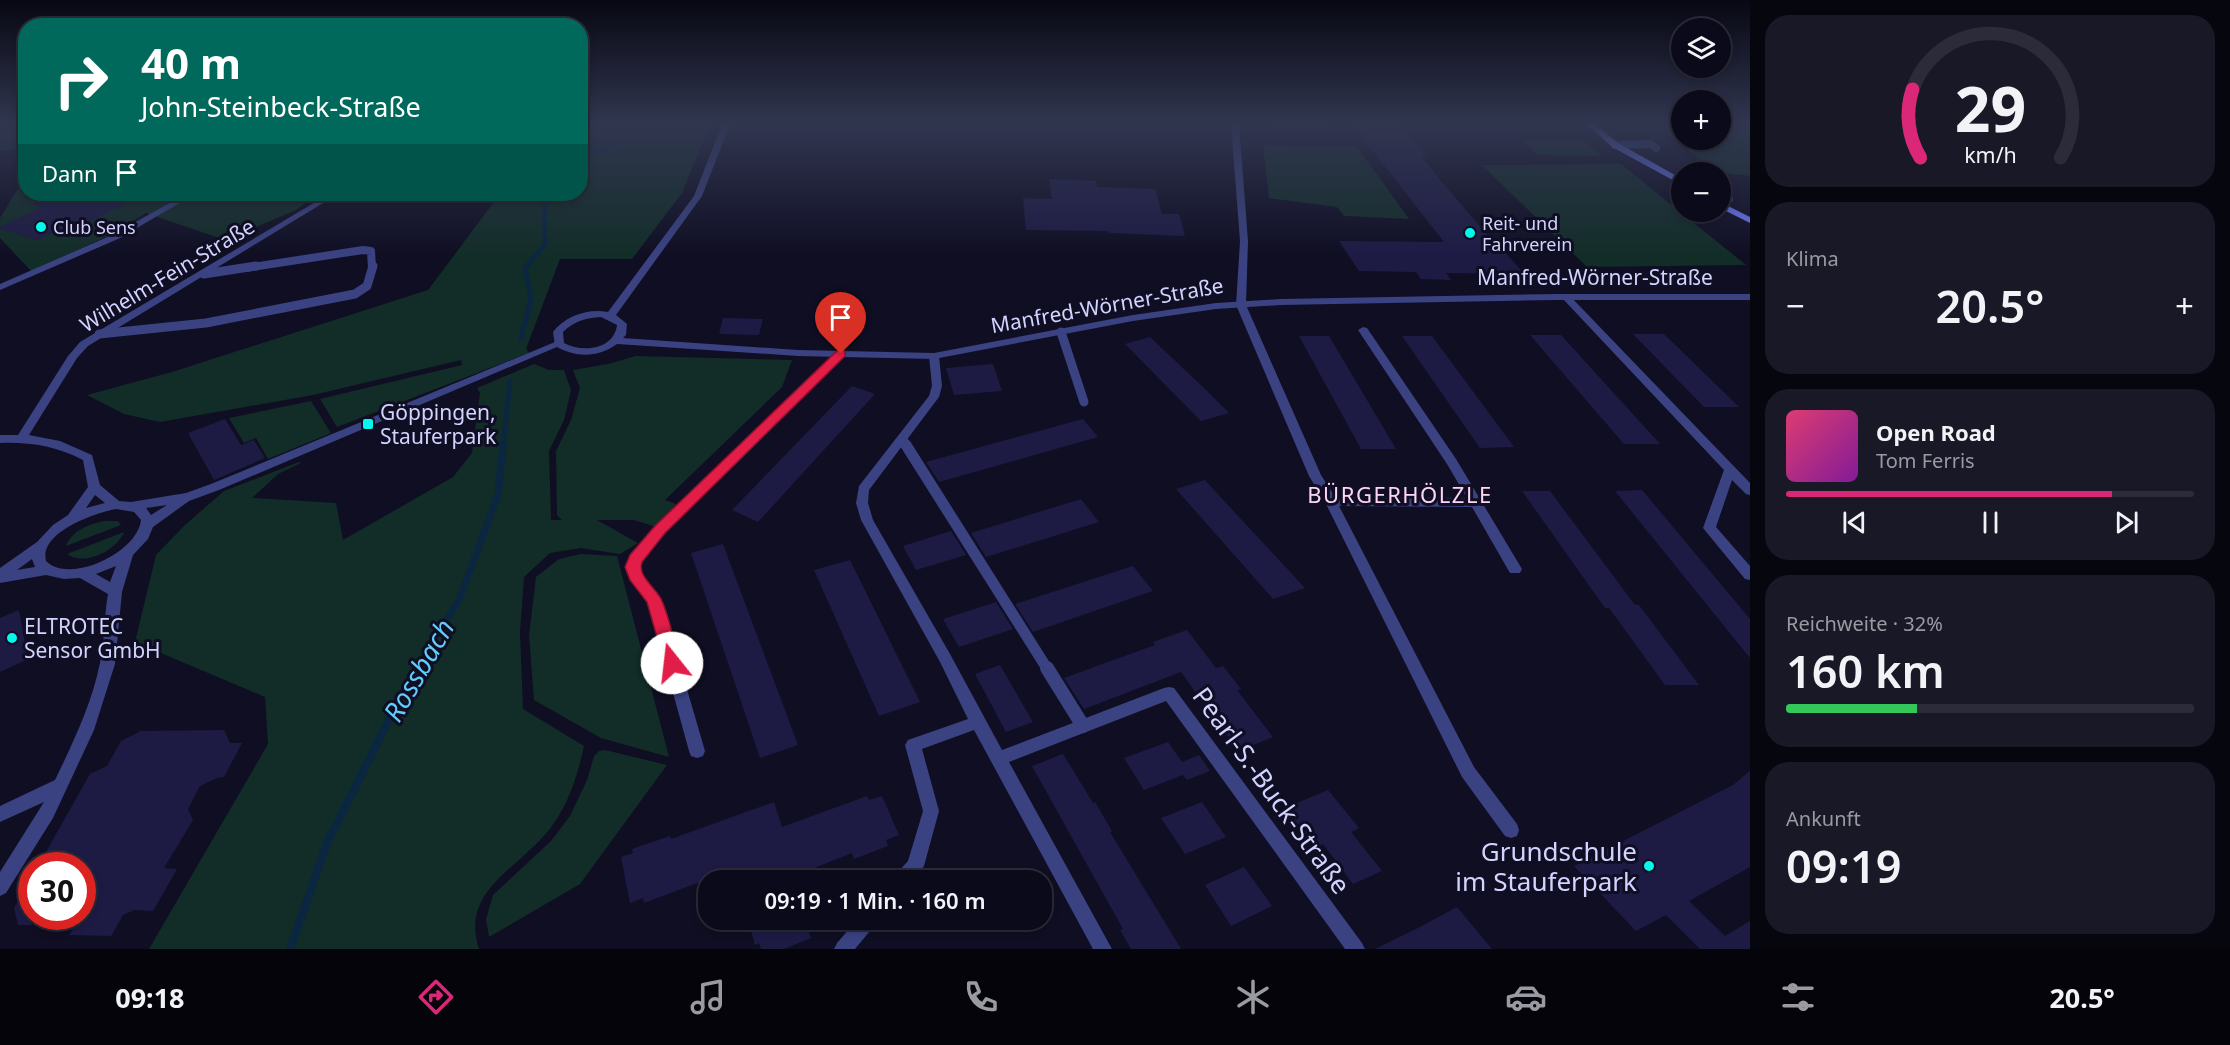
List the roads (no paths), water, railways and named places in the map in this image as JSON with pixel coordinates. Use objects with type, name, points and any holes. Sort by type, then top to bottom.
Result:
[{"type":"main road","points":[[1656,168],[1671,177]]},
{"type":"main road","points":[[1731,209],[1750,220]]},
{"type":"street","points":[[610,316],[698,196],[709,168]]},
{"type":"street","points":[[1238,168],[1244,241],[1241,305],[1311,467],[1331,501],[1468,772],[1510,830]]},
{"type":"street","points":[[0,287],[115,237],[179,201]]},
{"type":"street","name":"Wilhelm-Fein-Straße","points":[[21,439],[73,356],[99,333],[204,274],[323,201]]},
{"type":"street","points":[[1566,297],[1750,491]]},
{"type":"street","name":"Manfred-Wörner-Straße","points":[[616,341],[798,353],[934,356],[1183,310],[1241,305],[1566,297],[1749,298]]},
{"type":"street","points":[[590,315],[610,316],[617,319],[623,329],[616,341],[608,347],[586,352],[565,349],[559,344],[558,332],[570,321],[590,315]]},
{"type":"street","points":[[1364,330],[1452,462],[1515,569]]},
{"type":"street","points":[[0,577],[45,570],[67,575],[82,573],[113,562],[138,543],[148,524],[187,497],[559,344]]},
{"type":"street","points":[[697,751],[654,600],[635,575],[633,567],[636,559],[660,530],[841,354]]},
{"type":"street","points":[[934,356],[937,386],[934,397],[863,489],[862,503],[867,520],[945,658],[1103,949]]},
{"type":"street","points":[[0,439],[55,441],[88,458],[94,487],[116,505]]},
{"type":"street","points":[[1730,469],[1709,528],[1750,575]]},
{"type":"street","points":[[72,519],[94,487]]},
{"type":"street","points":[[0,577],[72,519],[87,512],[116,505],[134,506],[187,497]]},
{"type":"street","points":[[1331,501],[1477,503]]},
{"type":"street","points":[[134,506],[147,516],[148,524]]},
{"type":"street","points":[[41,546],[38,556],[39,564],[45,570]]},
{"type":"street","points":[[0,887],[22,856],[88,725],[106,673],[111,645],[115,591],[127,553]]},
{"type":"street","points":[[82,573],[115,591]]},
{"type":"street","name":"Pearl-S.-Buck-Straße","points":[[998,759],[1169,693],[1356,949]]},
{"type":"street","points":[[911,870],[915,866],[931,812],[913,745],[978,722]]},
{"type":"street","points":[[0,814],[58,787]]},
{"type":"street","points":[[843,949],[859,930]]},
{"type":"lane","points":[[99,333],[206,322],[355,294],[368,284],[374,257],[371,251],[363,250],[204,274]]},
{"type":"lane","points":[[1061,332],[1084,402]]},
{"type":"lane","points":[[902,438],[1083,726]]},
{"type":"waterway","name":"Rossbach","points":[[525,268],[545,245],[544,201]]},
{"type":"waterway","name":"Rossbach","points":[[521,339],[531,299],[525,268]]},
{"type":"waterway","name":"Rossbach","points":[[503,446],[510,381]]},
{"type":"waterway","name":"Rossbach","points":[[415,670],[459,600],[498,495],[503,445]]},
{"type":"waterway","name":"Rossbach","points":[[290,949],[327,843],[415,668]]},
{"type":"place","name":"Club Sens","points":[[41,227]]},
{"type":"place","name":"Reit- und Fahrverein","points":[[1470,233]]},
{"type":"place","name":"Göppingen, Stauferpark","points":[[368,424]]},
{"type":"place","name":"ELTROTEC Sensor GmbH","points":[[12,638]]},
{"type":"place","name":"Grundschule im Stauferpark","points":[[1649,866]]},
{"type":"district","name":"BÜRGERHÖLZLE","points":[[1400,494]]}]
